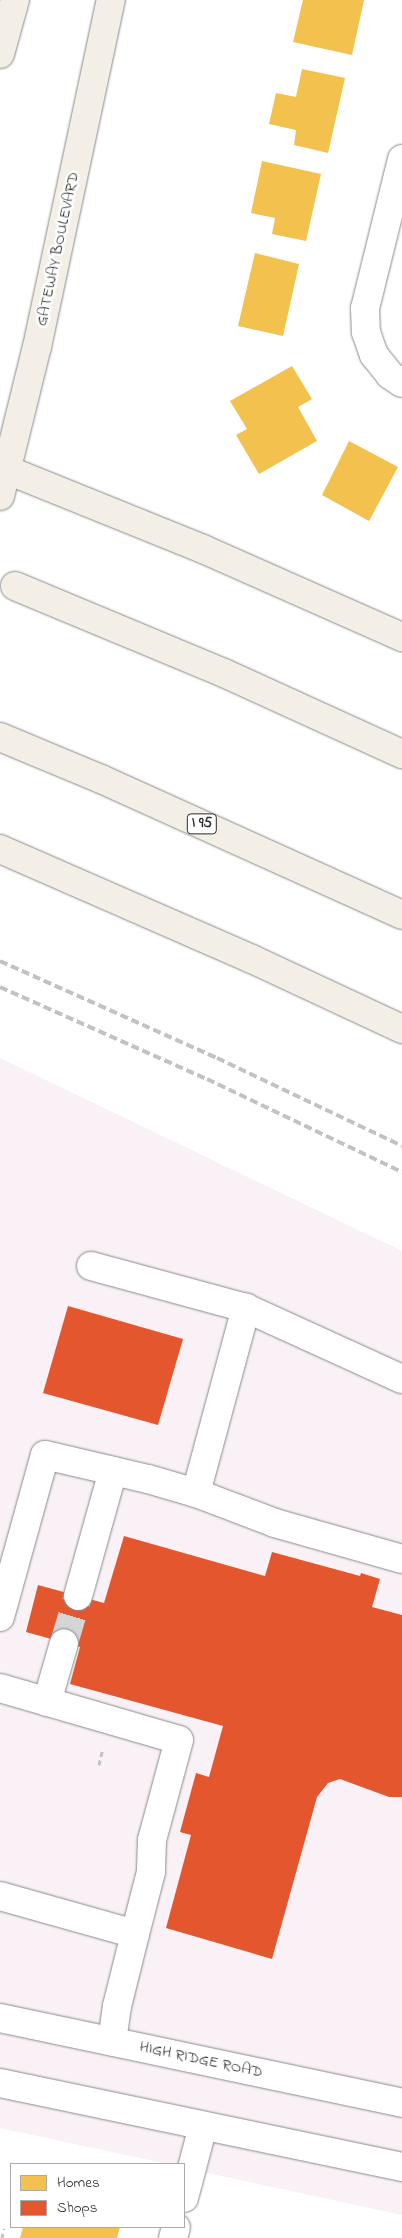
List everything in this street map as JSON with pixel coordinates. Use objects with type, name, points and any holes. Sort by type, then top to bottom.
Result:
[{"type":"main road","points":[[0,54],[15,0]]},
{"type":"main road","name":"GATEWAY BOULEVARD","points":[[0,496],[3,468],[58,250],[111,0]]},
{"type":"main road","points":[[3,468],[194,546],[402,637]]},
{"type":"main road","points":[[15,586],[224,674],[402,754]]},
{"type":"main road","name":"I 95","points":[[0,737],[110,783],[402,914]]},
{"type":"main road","points":[[0,849],[252,959],[402,1029]]},
{"type":"street","points":[[402,159],[365,308],[366,332],[374,355],[390,375],[402,383]]},
{"type":"street","points":[[91,1266],[246,1308],[402,1379]]},
{"type":"street","points":[[196,1493],[246,1308]]},
{"type":"street","points":[[0,1617],[45,1455],[196,1493],[275,1523],[402,1560]]},
{"type":"street","points":[[78,1596],[113,1471]]},
{"type":"street","points":[[48,1702],[64,1643]]},
{"type":"street","points":[[0,1688],[179,1740],[152,1840],[151,1872],[117,2006],[112,2042]]},
{"type":"street","points":[[0,1896],[135,1934]]},
{"type":"street","name":"HIGH RIDGE ROAD","points":[[0,2018],[402,2103]]},
{"type":"street","points":[[0,2083],[402,2167]]},
{"type":"street","points":[[185,2194],[203,2126]]},
{"type":"path","points":[[2,2238],[4,2228]]},
{"type":"shaded area","points":[[0,1058],[402,1251],[402,2215],[185,2168],[185,2163],[163,2163],[0,2128]]},
{"type":"building: Homes","points":[[303,0],[364,0],[352,55],[293,42]]},
{"type":"building: Homes","points":[[302,69],[345,78],[328,153],[294,145],[296,130],[269,124],[276,93],[296,97]]},
{"type":"building: Homes","points":[[262,161],[321,174],[306,241],[272,234],[275,218],[251,213]]},
{"type":"building: Homes","points":[[255,253],[299,264],[283,336],[238,326]]},
{"type":"building: Homes","points":[[292,366],[312,399],[298,407],[317,441],[259,474],[236,435],[247,429],[230,401]]},
{"type":"building: Homes","points":[[349,441],[398,467],[369,521],[322,495]]},
{"type":"building: Homes","points":[[23,2228],[120,2228],[117,2238],[20,2238]]},
{"type":"building: Shops","points":[[68,1306],[183,1339],[158,1425],[43,1393]]},
{"type":"building: Shops","points":[[124,1536],[265,1576],[272,1552],[360,1576],[361,1573],[380,1579],[372,1607],[402,1615],[402,1797],[389,1797],[340,1779],[328,1783],[317,1797],[272,1959],[166,1928],[191,1835],[180,1832],[196,1773],[209,1777],[223,1726],[70,1684],[80,1647],[26,1632],[38,1585],[104,1603]]},
{"type":"tunnel","points":[[64,1643],[78,1596]]},
{"type":"railway","points":[[0,961],[217,1058],[402,1146]]},
{"type":"railway","points":[[0,987],[207,1079],[402,1172]]}]
